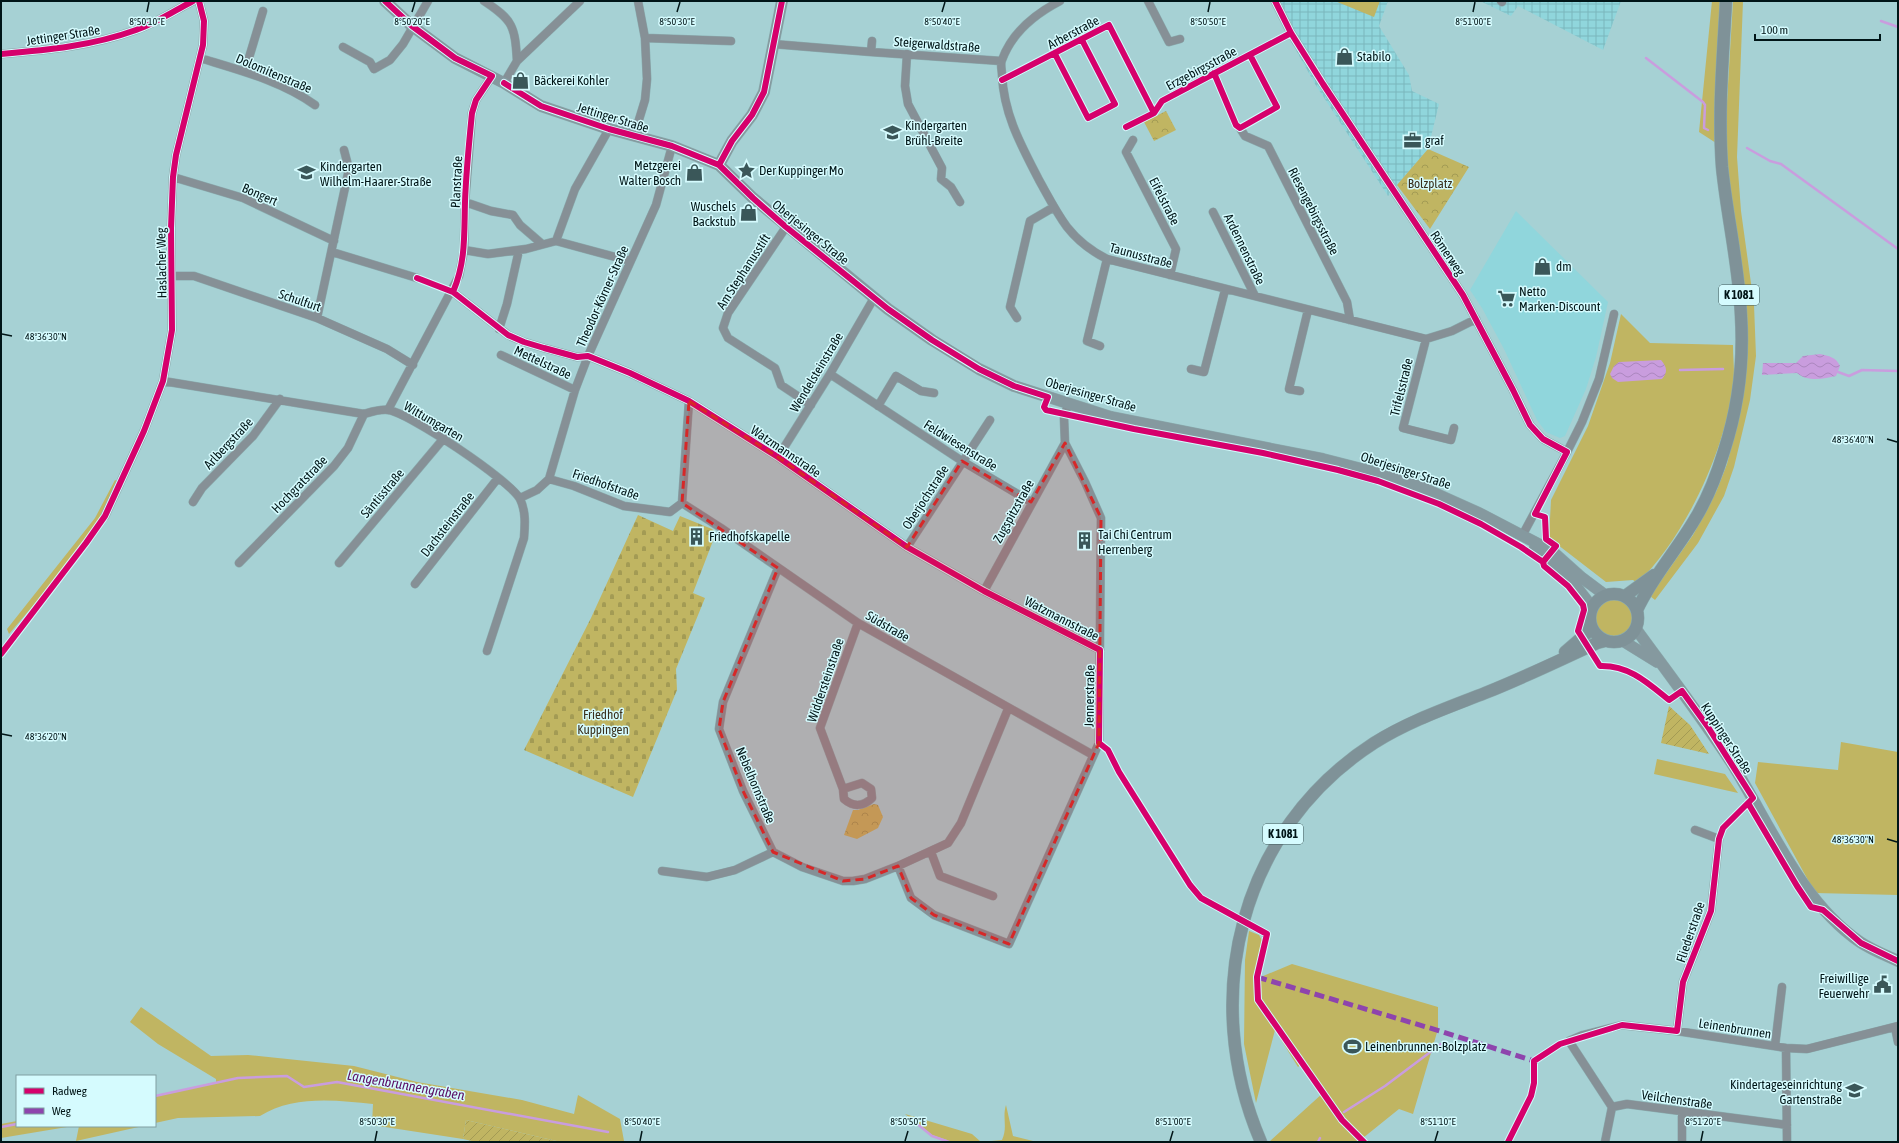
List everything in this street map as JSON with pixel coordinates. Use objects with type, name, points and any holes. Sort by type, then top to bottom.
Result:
[{"type":"main road","name":"Jettinger Straße","points":[[385,1],[412,26],[455,58],[492,76],[541,106],[609,129],[672,146],[719,165]]},
{"type":"main road","points":[[719,165],[732,141],[752,115],[764,92],[782,1]]},
{"type":"main road","name":"K 1081","points":[[1637,610],[1660,571],[1696,519],[1712,485],[1733,421],[1740,376],[1741,310],[1725,197],[1721,139],[1726,1]]},
{"type":"main road","name":"Oberjesinger Straße","points":[[719,165],[786,227],[874,298],[932,340],[979,369],[1014,386],[1068,404],[1129,421],[1266,447],[1387,476],[1442,495],[1526,538]]},
{"type":"main road","points":[[1526,538],[1552,551],[1581,577],[1605,595]]},
{"type":"main road","points":[[1526,538],[1571,580],[1592,607]]},
{"type":"main road","name":"K 1081","points":[[1625,596],[1660,571]]},
{"type":"main road","points":[[1613,594],[1625,596],[1632,602],[1637,610],[1638,620],[1636,629],[1623,641],[1614,643],[1605,641],[1597,636],[1590,625],[1589,616],[1592,607],[1605,595],[1613,594]]},
{"type":"main road","name":"K 1081","points":[[1550,664],[1582,638],[1587,633],[1590,625]]},
{"type":"main road","name":"Kuppinger Straße","points":[[1636,629],[1708,727],[1750,794],[1803,884],[1823,910],[1861,943],[1898,961]]},
{"type":"main road","name":"K 1081","points":[[1261,1142],[1248,1107],[1236,1064],[1232,1019],[1232,986],[1238,942],[1246,912],[1262,869],[1277,842],[1297,813],[1327,780],[1351,759],[1374,743],[1417,720],[1521,678],[1597,643],[1605,641]]},
{"type":"main road","name":"Kuppinger Straße","points":[[1623,641],[1661,665]]},
{"type":"street","name":"Jettinger Straße","points":[[1,54],[56,50],[99,42],[137,30],[193,1]]},
{"type":"street","name":"Haslacher Weg","points":[[105,516],[144,431],[163,381],[172,330],[171,228],[173,177],[176,155],[200,58],[204,22],[200,1]]},
{"type":"street","points":[[344,47],[370,62],[374,69],[390,60],[403,44],[412,26],[428,1]]},
{"type":"street","points":[[484,1],[504,14],[512,24],[516,43],[517,61]]},
{"type":"street","points":[[504,83],[517,61],[580,1]]},
{"type":"street","points":[[634,136],[645,100],[647,79],[645,38],[638,1]]},
{"type":"street","points":[[1001,61],[1017,31],[1043,5],[1060,1]]},
{"type":"street","points":[[1148,1],[1169,42],[1180,39]]},
{"type":"street","name":"Römerweg","points":[[1275,1],[1291,33],[1322,84],[1463,295],[1530,425],[1543,439],[1567,452]]},
{"type":"street","points":[[245,71],[263,11]]},
{"type":"street","points":[[645,38],[731,41]]},
{"type":"street","points":[[871,52],[872,41]]},
{"type":"street","name":"Steigerwaldstraße","points":[[773,44],[1001,61]]},
{"type":"street","points":[[907,54],[905,86],[908,104],[942,168],[941,179],[951,187],[960,202]]},
{"type":"street","name":"Dolomitenstraße","points":[[200,58],[245,71],[304,97],[315,105]]},
{"type":"street","name":"Taunusstraße","points":[[1001,61],[1005,102],[1016,136],[1054,207],[1068,228],[1089,250],[1107,259],[1225,290],[1255,296],[1426,339]]},
{"type":"street","name":"Planstraße","points":[[388,410],[453,292],[459,276],[464,250],[465,202],[472,113],[476,100],[492,76]]},
{"type":"street","name":"Riesengebirgsstraße","points":[[1240,128],[1245,136],[1268,146],[1347,302],[1350,320]]},
{"type":"street","points":[[556,240],[575,190],[609,129]]},
{"type":"street","name":"Eifelstraße","points":[[1132,140],[1126,152],[1176,249],[1170,275]]},
{"type":"street","name":"Theodor-Körner-Straße","points":[[549,479],[575,390],[588,356],[656,205],[672,146]]},
{"type":"street","points":[[317,318],[349,169],[344,150]]},
{"type":"street","name":"Bongert","points":[[173,177],[243,198],[334,241]]},
{"type":"street","points":[[465,202],[513,215],[520,226],[542,244]]},
{"type":"street","points":[[1017,318],[1010,307],[1030,221],[1054,207]]},
{"type":"street","name":"Ardennenstraße","points":[[1213,212],[1255,296]]},
{"type":"street","name":"Am Stephanusstift","points":[[786,227],[728,313],[723,328],[728,338],[775,368],[781,385],[811,405]]},
{"type":"street","points":[[464,250],[488,254],[519,250],[556,240],[630,261]]},
{"type":"street","points":[[499,329],[507,304],[519,250]]},
{"type":"street","points":[[332,252],[417,278]]},
{"type":"street","points":[[1100,346],[1087,341],[1107,259]]},
{"type":"street","name":"Schulfurt","points":[[172,276],[194,276],[317,318],[387,349],[413,365]]},
{"type":"street","points":[[1191,369],[1204,372],[1225,290]]},
{"type":"street","name":"Watzmannstraße","points":[[453,292],[499,329],[524,342],[577,357],[588,356],[630,373],[690,402],[778,457],[907,547],[984,591],[1100,650]]},
{"type":"street","name":"Wendelsteinstraße","points":[[778,457],[830,374],[874,298]]},
{"type":"street","points":[[1300,391],[1289,389],[1308,310]]},
{"type":"street","points":[[1526,538],[1582,422],[1599,378],[1614,314]]},
{"type":"street","points":[[1426,339],[1452,331],[1476,319]]},
{"type":"street","name":"Trifelsstraße","points":[[1426,339],[1404,428],[1451,440],[1454,428]]},
{"type":"street","name":"Mettelstraße","points":[[501,355],[575,390]]},
{"type":"street","name":"Feldwiesenstraße","points":[[830,374],[962,461],[1031,502]]},
{"type":"street","points":[[878,406],[896,376],[921,391],[934,393]]},
{"type":"street","name":"Wittumgarten","points":[[163,381],[364,414],[388,410],[444,438],[498,478],[520,498]]},
{"type":"street","name":"Arlbergstraße","points":[[193,502],[202,488],[253,436],[280,399]]},
{"type":"street","points":[[682,503],[690,402]]},
{"type":"street","name":"Jennerstraße","points":[[898,866],[911,898],[934,915],[1009,944],[1099,743],[1101,518],[1065,443],[1064,418],[1068,404]]},
{"type":"street","name":"Hochgratstraße","points":[[238,563],[334,466],[348,448],[364,414]]},
{"type":"street","name":"Oberjochstraße","points":[[907,547],[990,420]]},
{"type":"street","name":"Säntisstraße","points":[[339,563],[444,438]]},
{"type":"street","name":"Zugspitzstraße","points":[[984,591],[1031,502],[1065,443]]},
{"type":"street","name":"Dachsteinstraße","points":[[415,584],[498,478]]},
{"type":"street","points":[[487,651],[524,538],[526,519],[520,498],[537,490],[549,479]]},
{"type":"street","name":"Friedhofstraße","points":[[549,479],[574,486],[624,506],[670,512],[682,503]]},
{"type":"street","name":"Südstraße","points":[[682,503],[721,528],[858,623],[1008,709],[1093,755]]},
{"type":"street","name":"Nebelhornstraße","points":[[773,852],[743,791],[719,729],[723,702],[778,568]]},
{"type":"street","name":"Widdersteinstraße","points":[[844,789],[820,728],[858,623]]},
{"type":"street","points":[[662,871],[707,878],[735,870],[773,852],[802,866],[843,881],[865,879],[931,852],[948,843],[961,823],[1008,709]]},
{"type":"street","name":"Fliederstraße","points":[[1677,1031],[1683,982],[1711,912],[1719,839],[1695,830]]},
{"type":"street","points":[[931,852],[940,876],[993,896]]},
{"type":"street","points":[[1775,1046],[1782,987]]},
{"type":"street","name":"Leinenbrunnen","points":[[1612,1107],[1568,1041],[1583,1035],[1622,1025],[1677,1031],[1786,1048],[1807,1049],[1897,1027]]},
{"type":"street","points":[[1897,1027],[1898,1042]]},
{"type":"street","points":[[1786,1048],[1787,1142]]},
{"type":"street","name":"Veilchenstraße","points":[[1612,1107],[1627,1104],[1787,1125]]},
{"type":"street","points":[[1605,1142],[1612,1107]]},
{"type":"street","points":[[1682,1112],[1682,1142]]},
{"type":"highlighted area","points":[[689,401],[778,457],[907,547],[962,461],[1031,502],[1065,443],[1101,518],[1099,743],[1009,944],[934,915],[911,898],[898,866],[865,879],[843,881],[773,852],[743,791],[719,729],[723,702],[778,568],[682,503]]},
{"type":"shaded area","points":[[1271,1],[1388,1],[1379,26],[1409,75],[1412,91],[1439,104],[1428,149],[1388,196],[1315,84],[1284,29]]},
{"type":"shaded area","points":[[1480,1],[1621,1],[1603,50],[1518,6],[1511,16]]},
{"type":"shaded area","points":[[1516,211],[1608,302],[1596,357],[1586,389],[1565,436],[1560,438],[1546,432],[1537,420],[1504,349],[1482,308],[1470,290]]},
{"type":"green space","points":[[1335,1],[1380,1],[1374,17]]},
{"type":"green space","points":[[1712,1],[1722,1],[1716,143],[1699,132]]},
{"type":"green space","points":[[1733,1],[1743,1],[1737,157],[1741,211],[1754,305],[1756,356],[1750,400],[1734,467],[1724,496],[1698,543],[1655,600],[1650,596],[1693,535],[1716,492],[1727,464],[1741,408],[1747,352],[1726,148]]},
{"type":"green space","points":[[1166,111],[1176,130],[1154,141],[1144,122]]},
{"type":"green space","name":"Bolzplatz","points":[[1428,149],[1469,167],[1430,229],[1397,185]]},
{"type":"green space","points":[[1621,314],[1650,343],[1733,345],[1734,376],[1731,402],[1724,430],[1714,458],[1688,515],[1672,541],[1655,564],[1637,583],[1633,580],[1606,582],[1549,538],[1551,500],[1588,426],[1610,363]]},
{"type":"green space","points":[[115,480],[117,481],[99,520],[59,575],[9,634],[7,629],[95,518]]},
{"type":"green space","name":"Friedhof Kuppingen","points":[[638,515],[673,531],[680,516],[712,529],[716,533],[693,593],[705,598],[676,669],[677,690],[633,797],[524,750],[591,618]]},
{"type":"green space","points":[[1618,599],[1625,602],[1631,608],[1634,619],[1633,627],[1625,636],[1618,639],[1610,639],[1603,636],[1595,627],[1594,615],[1597,608],[1606,600]]},
{"type":"green space","points":[[1669,706],[1690,725],[1709,754],[1661,743]]},
{"type":"green space","points":[[1841,742],[1898,752],[1898,895],[1815,893],[1755,783],[1758,762],[1838,770]]},
{"type":"green space","points":[[1657,759],[1725,774],[1738,793],[1654,774]]},
{"type":"green space","points":[[874,804],[878,805],[883,817],[878,828],[857,839],[844,835],[853,810],[858,810]]},
{"type":"green space","points":[[1249,931],[1259,935],[1263,942],[1256,979],[1292,964],[1438,1007],[1438,1029],[1413,1114],[1399,1109],[1358,1142],[1269,1142],[1323,1093],[1302,1064],[1298,1067],[1275,1030],[1256,1103],[1244,1044],[1245,960]]},
{"type":"green space","points":[[141,1007],[211,1056],[248,1055],[354,1066],[417,1082],[522,1100],[574,1114],[578,1095],[620,1119],[624,1141],[561,1142],[466,1120],[463,1139],[372,1125],[373,1104],[344,1101],[300,1102],[273,1109],[260,1116],[178,1118],[156,1123],[156,1096],[216,1082],[216,1079],[158,1044],[130,1022]]},
{"type":"green space","points":[[1006,1105],[1013,1136],[1037,1142],[981,1142],[1002,1140],[1005,1131]]},
{"type":"green space","points":[[905,1114],[972,1134],[981,1142],[946,1142],[947,1140],[932,1135]]},
{"type":"green space","points":[[466,1120],[561,1142],[476,1142],[463,1139]]},
{"type":"green space","points":[[16,1121],[16,1127],[67,1127],[1,1138],[1,1124]]},
{"type":"green space","points":[[79,1127],[139,1127],[76,1141]]},
{"type":"water","points":[[1820,354],[1832,357],[1838,363],[1840,366],[1836,376],[1811,379],[1797,373],[1762,375],[1763,363],[1796,363],[1803,356]]},
{"type":"water","points":[[1661,360],[1665,365],[1666,370],[1662,379],[1618,382],[1612,378],[1610,374],[1614,366],[1619,362]]},
{"type":"waterway","points":[[1881,21],[1898,27]]},
{"type":"waterway","points":[[1646,58],[1703,102],[1705,105],[1704,128],[1708,130]]},
{"type":"waterway","points":[[1747,148],[1770,161],[1781,164],[1898,249]]},
{"type":"waterway","points":[[1680,370],[1723,369]]},
{"type":"waterway","points":[[1838,372],[1849,376],[1862,370],[1898,371]]},
{"type":"waterway","points":[[1344,1112],[1385,1086],[1441,1044]]},
{"type":"waterway","name":"Langenbrunnengraben","points":[[156,1096],[238,1078],[287,1076],[304,1087],[337,1082],[608,1132]]},
{"type":"waterway","name":"Langenbrunnengraben","points":[[916,1123],[932,1136],[949,1142]]},
{"type":"waterway","name":"Langenbrunnengraben","points":[[1,1127],[16,1124]]},
{"type":"waterway","points":[[1318,1142],[1320,1138]]},
{"type":"marked path","points":[[1257,977],[1440,1031],[1534,1061],[1536,1059]]},
{"type":"cycle path","points":[[1,54],[35,51],[86,44],[103,40],[151,24],[193,1]]},
{"type":"cycle path","points":[[1,654],[105,516],[144,431],[163,381],[172,330],[171,228],[173,177],[176,155],[203,45],[204,21],[199,1]]},
{"type":"cycle path","points":[[385,1],[412,26],[455,58],[492,76],[476,100],[472,113],[466,180],[464,248],[460,270],[453,292]]},
{"type":"cycle path","points":[[719,165],[732,141],[752,115],[764,92],[782,1]]},
{"type":"cycle path","points":[[1275,1],[1291,33],[1323,84],[1463,295],[1530,425],[1543,439],[1567,452],[1535,514],[1545,517],[1546,539],[1556,546],[1543,562]]},
{"type":"cycle path","name":"Arberstraße","points":[[1002,80],[1109,25],[1154,113]]},
{"type":"cycle path","name":"Erzgebirgsstraße","points":[[1126,127],[1154,113],[1162,101],[1291,33]]},
{"type":"cycle path","name":"Arberstraße","points":[[1055,54],[1088,118],[1115,104],[1082,40]]},
{"type":"cycle path","name":"Erzgebirgsstraße","points":[[1214,73],[1236,125],[1240,128],[1277,107],[1250,55]]},
{"type":"cycle path","points":[[504,83],[541,106],[609,129],[672,146],[719,165],[786,227],[888,309],[932,340],[979,369],[1014,386],[1048,397],[1044,407],[1046,410],[1134,429],[1263,453],[1338,470],[1378,481],[1439,504],[1481,524],[1521,547],[1543,562],[1544,566],[1568,586],[1583,605],[1584,610],[1578,631],[1600,666],[1620,668],[1638,676],[1669,700],[1682,691],[1708,727],[1753,798],[1723,828],[1719,839],[1711,911],[1683,982],[1677,1031],[1622,1025],[1560,1044],[1534,1061],[1534,1083],[1531,1096],[1508,1142]]},
{"type":"cycle path","points":[[417,278],[453,292],[508,335],[524,342],[577,357],[588,356],[630,373],[689,401],[778,457],[907,547],[984,591],[1100,650],[1099,743],[1108,750],[1119,772],[1190,885],[1201,898],[1267,934],[1257,977],[1258,1000],[1342,1120],[1364,1142]]},
{"type":"cycle path","points":[[1748,803],[1811,907],[1823,910],[1861,943],[1898,961]]},
{"type":"place","name":"Stabilo","points":[[1344,56]]},
{"type":"place","name":"Bäckerei Kohler","points":[[521,80]]},
{"type":"place","name":"Kindergarten Brühl-Breite","points":[[892,132]]},
{"type":"place","name":"graf","points":[[1412,140]]},
{"type":"place","name":"Der Kuppinger Mo","points":[[746,170]]},
{"type":"place","name":"Metzgerei Walter Bosch","points":[[694,172]]},
{"type":"place","name":"Kindergarten Wilhelm-Haarer-Straße","points":[[307,173]]},
{"type":"place","name":"Wuschels Backstub","points":[[749,213]]},
{"type":"place","name":"dm","points":[[1543,266]]},
{"type":"place","name":"Netto Marken-Discount","points":[[1506,298]]},
{"type":"place","name":"Friedhofskapelle","points":[[696,536]]},
{"type":"place","name":"Tai Chi Centrum Herrenberg","points":[[1085,541]]},
{"type":"place","name":"Freiwillige Feuerwehr","points":[[1882,985]]},
{"type":"place","name":"Leinenbrunnen-Bolzplatz","points":[[1352,1046]]},
{"type":"place","name":"Kindertageseinrichtung Gartenstraße","points":[[1855,1091]]}]
